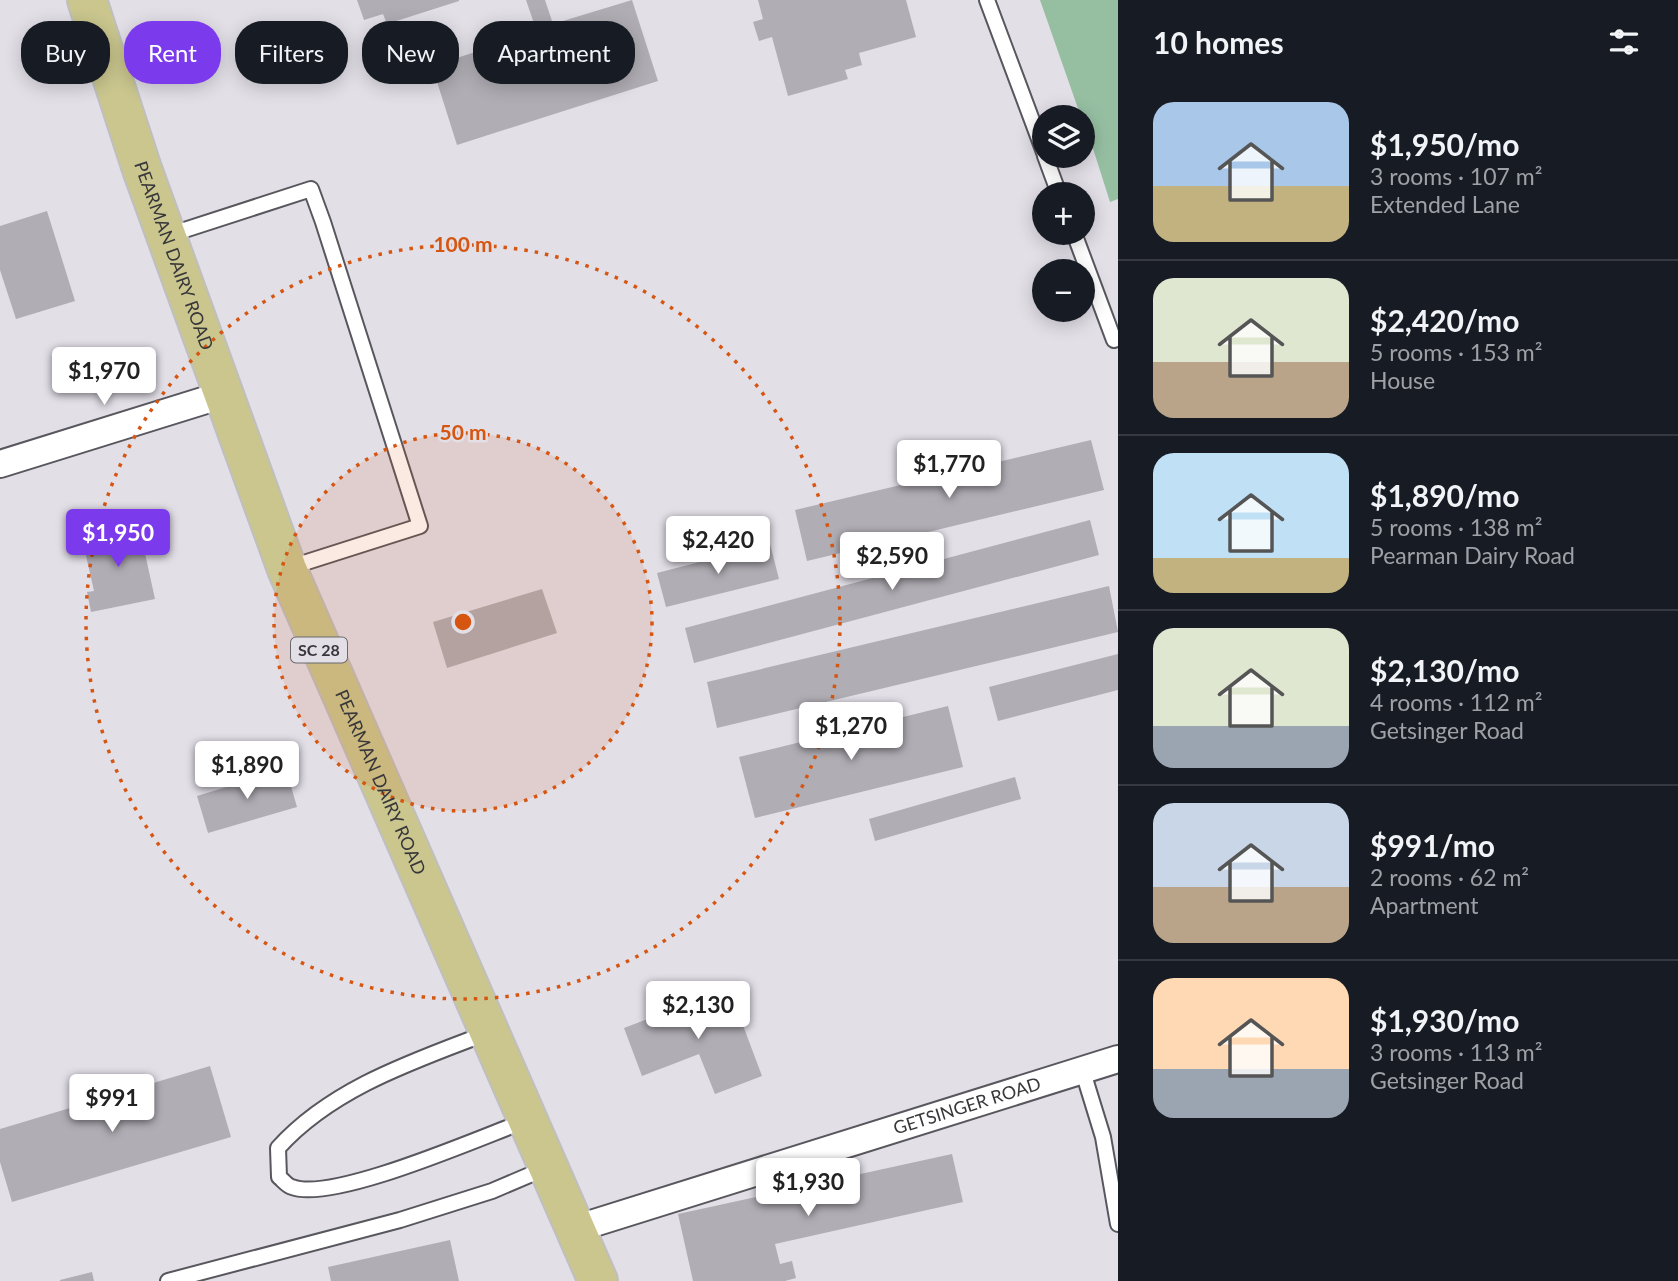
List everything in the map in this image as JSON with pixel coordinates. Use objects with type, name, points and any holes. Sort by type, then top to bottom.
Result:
[{"type":"highway","name":"PEARMAN DAIRY ROAD","points":[[87,0],[166,236],[287,569],[598,1281]]},
{"type":"street","points":[[0,464],[222,395]]},
{"type":"street","name":"GETSINGER ROAD","points":[[575,1229],[1118,1059]]},
{"type":"lane","points":[[987,0],[1032,120]]},
{"type":"lane","points":[[166,236],[311,189],[323,222],[420,526],[287,569]]},
{"type":"lane","points":[[1078,245],[1114,340]]},
{"type":"lane","points":[[488,1033],[368,1083],[316,1111],[278,1148],[279,1177],[291,1187],[322,1190],[397,1169],[527,1120]]},
{"type":"lane","points":[[1083,1072],[1102,1137],[1118,1224]]},
{"type":"lane","points":[[168,1281],[400,1220],[492,1191],[548,1167]]},
{"type":"green space","points":[[1040,0],[1118,0],[1118,199],[1110,202],[1095,155],[1095,105],[1077,105]]},
{"type":"building","points":[[357,0],[459,0],[396,21],[386,21],[383,14],[364,20]]},
{"type":"building","points":[[526,0],[545,0],[552,21],[533,21]]},
{"type":"building","points":[[632,0],[658,81],[457,145],[438,84],[459,84],[459,57],[473,53],[473,84],[635,84],[635,21],[563,21]]},
{"type":"building","points":[[758,0],[906,0],[916,37],[859,53],[862,65],[845,70],[848,79],[788,96],[772,37],[759,41],[753,22],[763,19]]},
{"type":"building","points":[[47,211],[75,301],[16,319],[0,270],[0,226]]},
{"type":"building","points":[[1091,440],[1104,490],[807,561],[795,510]]},
{"type":"building","points":[[1090,520],[1099,555],[694,663],[685,628]]},
{"type":"building","points":[[139,526],[155,599],[91,612],[87,592],[94,591],[82,538]]},
{"type":"building","points":[[770,544],[779,579],[666,607],[657,573]]},
{"type":"building","points":[[1109,586],[1118,632],[717,728],[707,682]]},
{"type":"building","points":[[542,589],[557,633],[447,668],[433,622]]},
{"type":"building","points":[[1118,654],[1118,690],[998,721],[989,687]]},
{"type":"building","points":[[948,706],[963,767],[755,818],[739,757]]},
{"type":"building","points":[[286,769],[297,807],[208,833],[197,796]]},
{"type":"building","points":[[1015,777],[1021,799],[875,841],[869,819]]},
{"type":"building","points":[[729,988],[762,1076],[715,1094],[699,1054],[642,1076],[624,1028]]},
{"type":"building","points":[[210,1066],[231,1137],[12,1202],[0,1162],[0,1129]]},
{"type":"building","points":[[952,1154],[963,1202],[775,1244],[780,1264],[792,1261],[796,1278],[785,1281],[693,1281],[678,1214]]},
{"type":"building","points":[[450,1240],[459,1281],[331,1281],[328,1267]]},
{"type":"building","points":[[92,1272],[94,1281],[60,1281],[60,1280]]}]
